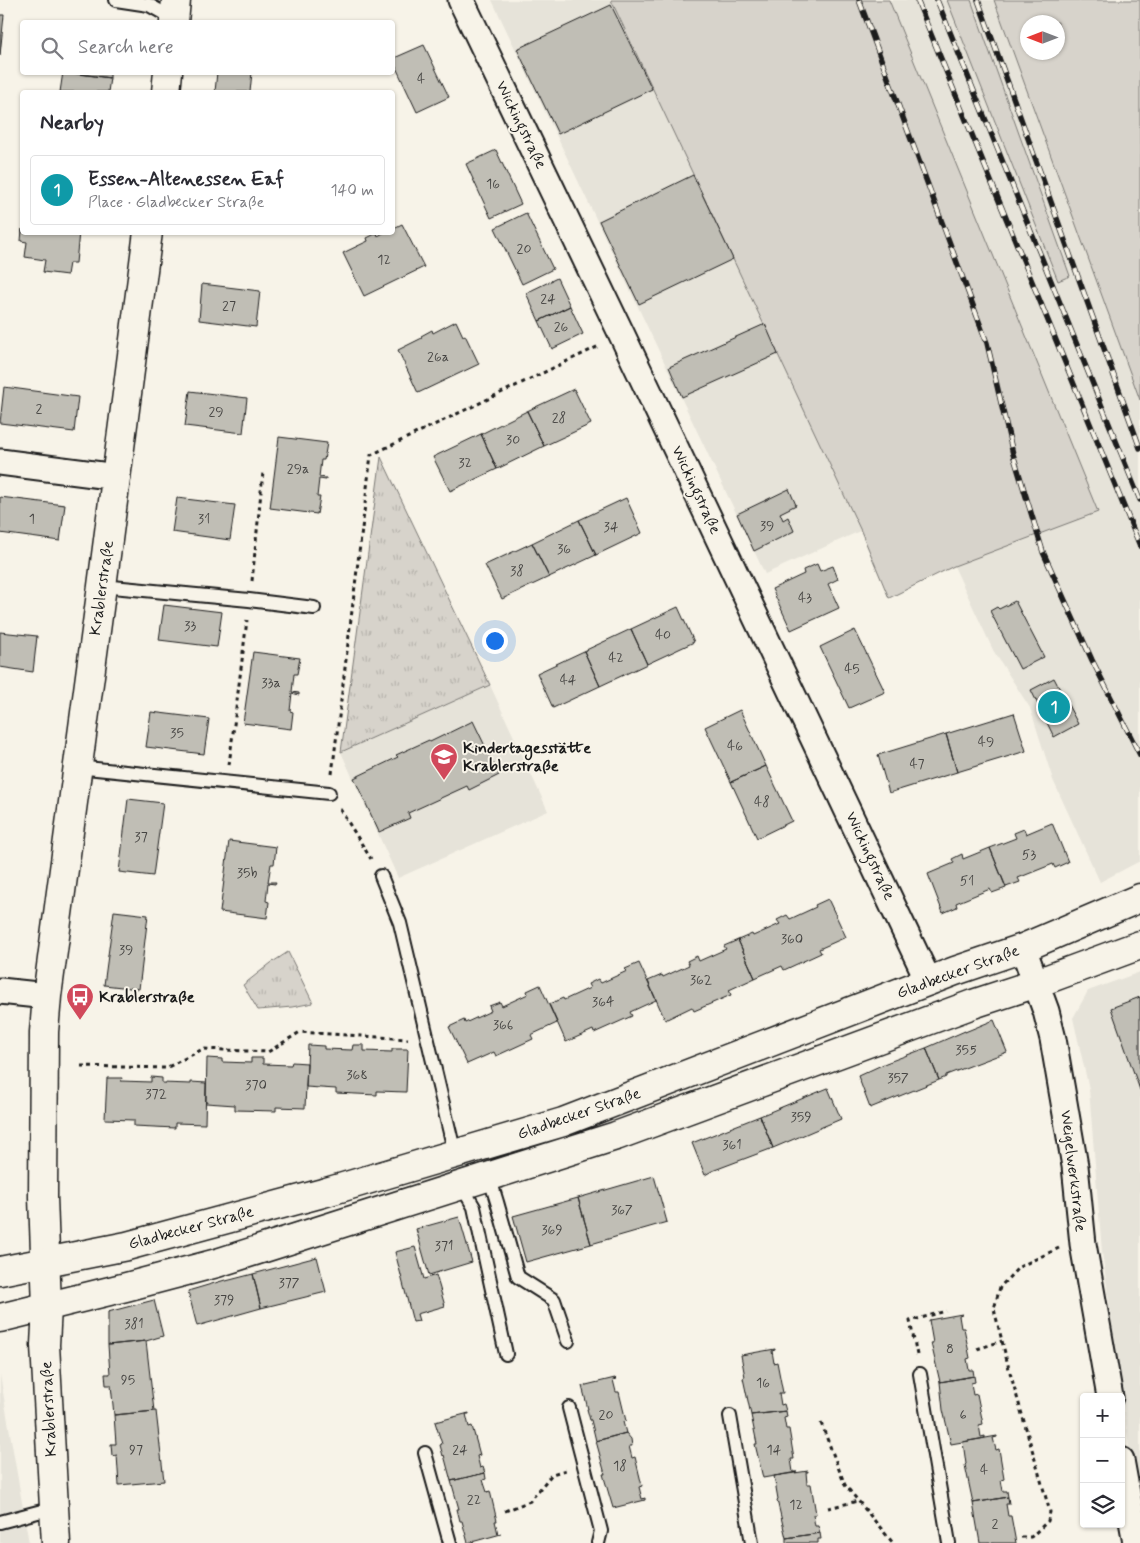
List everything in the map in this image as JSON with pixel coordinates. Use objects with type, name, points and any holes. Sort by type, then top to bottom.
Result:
[{"type":"main road","points":[[166,90],[168,75]]},
{"type":"main road","name":"Krablerstraße","points":[[56,1543],[45,1345],[47,1307],[43,1178],[46,996],[117,477],[148,235]]},
{"type":"main road","name":"Gladbecker Straße","points":[[0,1271],[137,1243],[323,1193],[563,1122],[955,971],[1023,948],[1140,898]]},
{"type":"main road","name":"Gladbecker Straße","points":[[0,1318],[217,1263],[616,1136],[1140,944]]},
{"type":"street","name":"Wickingstraße","points":[[461,0],[930,982]]},
{"type":"street","points":[[0,462],[117,477]]},
{"type":"street","name":"Weigelwerkstraße","points":[[1023,948],[1046,1011],[1055,1048],[1075,1166],[1083,1244],[1109,1393]]},
{"type":"street","points":[[0,991],[46,996]]},
{"type":"street","points":[[1125,1480],[1138,1543]]},
{"type":"lane","points":[[116,0],[149,5],[175,14]]},
{"type":"lane","points":[[102,586],[314,608]]},
{"type":"lane","points":[[77,767],[329,793]]},
{"type":"lane","points":[[382,876],[400,923],[455,1154]]},
{"type":"lane","points":[[489,1176],[518,1277],[554,1300],[568,1341]]},
{"type":"lane","points":[[461,1185],[474,1207],[506,1354]]},
{"type":"lane","points":[[920,1374],[950,1543]]},
{"type":"lane","points":[[569,1408],[601,1531],[598,1543]]},
{"type":"lane","points":[[730,1416],[752,1543]]},
{"type":"lane","points":[[425,1453],[450,1543]]},
{"type":"lane","points":[[0,1522],[54,1508]]},
{"type":"path","points":[[382,876],[329,793],[371,456],[622,335]]},
{"type":"path","points":[[226,783],[250,600],[263,472]]},
{"type":"path","points":[[81,1066],[166,1068],[203,1050],[268,1052],[300,1032],[428,1040]]},
{"type":"path","points":[[1021,1537],[1031,1536],[1048,1520],[1050,1512],[994,1309],[1000,1287],[1019,1267],[1064,1245]]},
{"type":"path","points":[[920,1374],[910,1321],[946,1310]]},
{"type":"path","points":[[977,1349],[1002,1341]]},
{"type":"path","points":[[820,1423],[845,1485],[893,1543]]},
{"type":"path","points":[[505,1511],[530,1501],[552,1474],[584,1465]]},
{"type":"path","points":[[828,1508],[858,1501]]},
{"type":"shaded area","points":[[492,0],[1110,0],[1140,81],[1140,861],[1100,882],[1053,780],[1030,708],[993,650],[954,566],[889,598],[860,531],[765,574]]},
{"type":"shaded area","name":"Kindertagesstätte Krablerstraße","points":[[490,685],[548,811],[398,878],[341,752]]},
{"type":"shaded area","points":[[1140,972],[1140,1524],[1125,1417],[1125,1393],[1122,1393],[1102,1252],[1089,1089],[1073,1018],[1088,991]]},
{"type":"shaded area","points":[[0,1375],[29,1543],[0,1543]]},
{"type":"green space","points":[[611,0],[889,0],[1098,512],[954,566],[889,598],[861,531]]},
{"type":"green space","points":[[947,0],[971,0],[1070,276],[1058,281]]},
{"type":"green space","points":[[994,0],[1140,0],[1140,400]]},
{"type":"green space","points":[[381,457],[490,685],[341,752]]},
{"type":"green space","points":[[288,952],[313,1003],[258,1010],[243,985]]},
{"type":"building","points":[[611,5],[652,89],[558,134],[517,49]]},
{"type":"building","points":[[0,15],[4,15],[0,55]]},
{"type":"building","points":[[424,45],[449,97],[417,112],[395,65],[395,58]]},
{"type":"building","points":[[63,75],[86,75],[110,78],[108,90],[60,90]]},
{"type":"building","points":[[88,75],[110,75],[110,78]]},
{"type":"building","points":[[217,75],[252,75],[250,90],[215,90]]},
{"type":"building","points":[[496,150],[521,204],[491,218],[466,164]]},
{"type":"building","points":[[693,175],[733,259],[639,304],[599,221]]},
{"type":"building","points":[[526,213],[553,269],[522,284],[495,228]]},
{"type":"building","points":[[402,224],[424,267],[364,296],[343,253],[368,241],[367,238],[373,235],[395,235],[395,228]]},
{"type":"building","points":[[22,235],[79,235],[76,263],[69,263],[67,275],[43,272],[45,260],[25,257],[27,242],[21,241]]},
{"type":"building","points":[[557,278],[570,306],[539,321],[526,293]]},
{"type":"building","points":[[202,284],[260,291],[256,327],[199,320]]},
{"type":"building","points":[[570,306],[583,334],[552,349],[539,321]]},
{"type":"building","points":[[456,321],[479,364],[418,393],[398,350],[422,338],[421,336],[432,330],[433,333]]},
{"type":"building","points":[[765,324],[778,354],[682,397],[669,367]]},
{"type":"building","points":[[4,387],[78,397],[74,432],[0,423]]},
{"type":"building","points":[[574,389],[591,424],[544,446],[527,411]]},
{"type":"building","points":[[190,391],[247,398],[243,433],[185,426]]},
{"type":"building","points":[[527,411],[544,446],[497,469],[481,434]]},
{"type":"building","points":[[481,434],[497,469],[450,491],[433,457]]},
{"type":"building","points":[[279,437],[327,443],[324,460],[321,460],[319,477],[326,478],[326,480],[319,479],[317,497],[320,497],[317,514],[270,508]]},
{"type":"building","points":[[789,489],[796,505],[780,513],[783,520],[788,517],[794,531],[754,551],[737,514]]},
{"type":"building","points":[[0,497],[65,505],[60,541],[0,533]]},
{"type":"building","points":[[177,498],[235,505],[230,540],[172,532]]},
{"type":"building","points":[[626,498],[642,533],[596,555],[579,520]]},
{"type":"building","points":[[579,520],[596,555],[549,577],[532,543]]},
{"type":"building","points":[[532,543],[549,577],[502,599],[485,565]]},
{"type":"building","points":[[817,564],[820,571],[833,566],[838,579],[828,584],[839,608],[791,630],[772,589],[804,574],[803,570]]},
{"type":"building","points":[[1015,601],[1044,657],[1020,669],[990,611]]},
{"type":"building","points":[[164,605],[222,612],[217,647],[159,640]]},
{"type":"building","points":[[678,607],[694,642],[647,664],[631,629]]},
{"type":"building","points":[[631,629],[647,664],[600,686],[584,651]]},
{"type":"building","points":[[855,630],[885,692],[849,708],[820,647]]},
{"type":"building","points":[[0,632],[37,636],[33,672],[0,667]]},
{"type":"building","points":[[584,651],[600,686],[553,708],[537,673]]},
{"type":"building","points":[[253,652],[300,658],[297,674],[294,674],[292,692],[299,693],[299,695],[292,693],[290,711],[293,712],[291,729],[243,723]]},
{"type":"building","points":[[1054,678],[1078,724],[1054,737],[1031,690]]},
{"type":"building","points":[[740,710],[766,766],[731,782],[705,727]]},
{"type":"building","points":[[151,712],[209,719],[204,754],[146,747]]},
{"type":"building","points":[[1014,713],[1026,751],[957,772],[946,734]]},
{"type":"building","points":[[473,721],[499,775],[469,790],[467,786],[408,813],[410,818],[379,832],[354,778],[398,757],[396,755],[429,740],[430,742]]},
{"type":"building","points":[[946,734],[957,772],[889,793],[878,755]]},
{"type":"building","points":[[766,766],[792,821],[757,838],[731,782]]},
{"type":"building","points":[[128,799],[163,803],[153,876],[119,872]]},
{"type":"building","points":[[1052,823],[1068,862],[1055,868],[1053,864],[1018,878],[1020,882],[1006,887],[990,848],[1016,838],[1014,833],[1024,829],[1026,834]]},
{"type":"building","points":[[229,841],[276,847],[274,864],[271,864],[268,882],[276,882],[275,884],[268,883],[266,901],[269,902],[267,918],[220,912]]},
{"type":"building","points":[[990,848],[1006,888],[992,893],[990,889],[956,903],[957,907],[943,913],[928,874],[954,863],[952,859],[962,854],[963,859]]},
{"type":"building","points":[[828,899],[846,937],[819,949],[821,953],[784,970],[782,966],[755,978],[738,940],[752,934],[753,936],[780,924],[777,920],[787,915],[790,919]]},
{"type":"building","points":[[114,911],[148,915],[139,989],[104,985]]},
{"type":"building","points":[[738,940],[755,978],[729,990],[731,995],[694,1011],[692,1007],[665,1020],[648,981],[662,975],[663,977],[689,965],[687,961],[697,956],[699,961],[726,949],[724,946]]},
{"type":"building","points":[[639,963],[656,1000],[630,1012],[632,1016],[594,1033],[593,1030],[566,1042],[549,1004],[563,998],[564,1000],[590,988],[588,984],[598,979],[601,983]]},
{"type":"building","points":[[540,985],[557,1023],[531,1035],[533,1039],[496,1056],[494,1052],[467,1064],[449,1027],[464,1020],[465,1023],[491,1011],[489,1006],[500,1002],[502,1006],[528,994],[527,991]]},
{"type":"building","points":[[1140,997],[1140,1090],[1111,1008]]},
{"type":"building","points":[[994,1020],[1007,1052],[946,1075],[946,1077],[939,1080],[926,1048]]},
{"type":"building","points":[[308,1045],[324,1046],[324,1049],[352,1050],[353,1045],[364,1045],[364,1051],[392,1052],[392,1049],[408,1049],[406,1092],[377,1091],[377,1095],[336,1093],[336,1089],[306,1087]]},
{"type":"building","points":[[926,1048],[939,1080],[870,1108],[858,1076]]},
{"type":"building","points":[[207,1058],[222,1059],[222,1062],[251,1063],[251,1058],[263,1058],[263,1064],[291,1065],[292,1062],[307,1063],[305,1108],[276,1107],[276,1111],[235,1110],[235,1105],[206,1103]]},
{"type":"building","points":[[151,1077],[162,1078],[162,1083],[206,1083],[205,1124],[175,1123],[175,1128],[134,1126],[134,1120],[105,1119],[107,1078],[122,1078],[121,1081],[151,1082]]},
{"type":"building","points":[[828,1088],[841,1119],[773,1148],[760,1116]]},
{"type":"building","points":[[760,1116],[773,1148],[705,1175],[692,1143]]},
{"type":"building","points":[[654,1176],[667,1222],[591,1244],[578,1198]]},
{"type":"building","points":[[578,1198],[591,1244],[526,1262],[513,1216]]},
{"type":"building","points":[[459,1217],[472,1262],[429,1275],[416,1229]]},
{"type":"building","points":[[415,1247],[424,1279],[436,1275],[445,1306],[417,1314],[419,1321],[413,1322],[395,1252]]},
{"type":"building","points":[[317,1257],[326,1292],[261,1308],[253,1274]]},
{"type":"building","points":[[253,1274],[261,1308],[197,1326],[188,1291]]},
{"type":"building","points":[[154,1300],[163,1336],[146,1341],[108,1345],[108,1312]]},
{"type":"building","points":[[962,1314],[959,1316],[961,1328],[964,1328],[970,1358],[967,1359],[969,1370],[973,1370],[974,1376],[940,1382],[931,1343],[933,1343],[929,1320]]},
{"type":"building","points":[[146,1341],[154,1411],[114,1415],[111,1385],[106,1385],[105,1374],[110,1374],[108,1345]]},
{"type":"building","points":[[775,1349],[772,1351],[774,1363],[777,1362],[783,1393],[779,1393],[781,1405],[784,1404],[786,1411],[751,1415],[743,1378],[745,1377],[741,1355]]},
{"type":"building","points":[[974,1376],[975,1382],[971,1383],[973,1395],[977,1394],[983,1424],[979,1425],[981,1437],[985,1436],[985,1438],[951,1444],[943,1410],[940,1382]]},
{"type":"building","points":[[615,1378],[613,1380],[616,1392],[619,1392],[626,1421],[623,1422],[626,1433],[596,1441],[582,1386]]},
{"type":"building","points":[[156,1411],[164,1481],[119,1485],[117,1455],[112,1456],[111,1444],[116,1444],[114,1415]]},
{"type":"building","points":[[786,1411],[787,1417],[784,1418],[786,1429],[789,1429],[794,1459],[791,1459],[793,1472],[797,1472],[763,1478],[751,1415]]},
{"type":"building","points":[[469,1413],[466,1414],[469,1427],[472,1426],[480,1455],[477,1456],[480,1468],[483,1467],[485,1473],[451,1481],[435,1422]]},
{"type":"building","points":[[626,1433],[631,1439],[632,1446],[629,1446],[632,1458],[635,1457],[642,1486],[639,1487],[642,1499],[645,1498],[645,1500],[613,1508],[596,1441]]},
{"type":"building","points":[[997,1436],[993,1438],[996,1450],[999,1449],[1004,1479],[1001,1480],[1003,1491],[1007,1491],[1008,1497],[973,1503],[965,1465],[963,1442]]},
{"type":"building","points":[[808,1471],[806,1472],[807,1484],[811,1484],[816,1514],[813,1515],[815,1526],[818,1526],[820,1533],[786,1538],[777,1500],[774,1476]]},
{"type":"building","points":[[485,1473],[486,1479],[483,1480],[487,1492],[490,1491],[498,1534],[501,1534],[468,1543],[462,1521],[460,1521],[457,1509],[459,1509],[451,1481]]},
{"type":"building","points":[[1008,1497],[1009,1504],[1006,1504],[1008,1516],[1011,1516],[1016,1543],[980,1543],[973,1503]]},
{"type":"building","points":[[820,1533],[821,1539],[818,1539],[818,1543],[786,1543],[786,1538]]},
{"type":"railway","points":[[859,0],[987,343],[1013,454],[1043,552],[1092,660],[1140,755]]},
{"type":"railway","points":[[917,0],[1140,546]]},
{"type":"railway","points":[[937,0],[1140,500]]},
{"type":"railway","points":[[978,0],[1140,448]]},
{"type":"place","name":"Essen-Altenessen Eaf","points":[[1054,707]]},
{"type":"place","name":"Kindertagesstätte Krablerstraße","points":[[444,781]]},
{"type":"place","name":"Krablerstraße","points":[[80,1021]]}]
